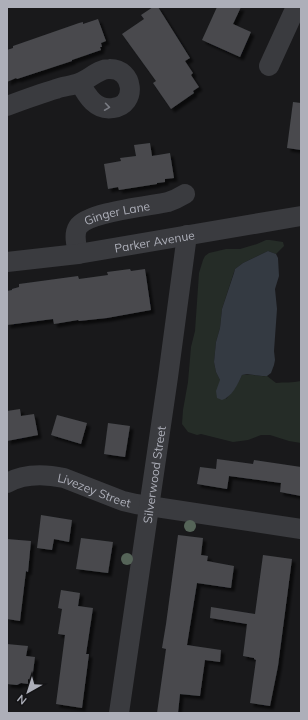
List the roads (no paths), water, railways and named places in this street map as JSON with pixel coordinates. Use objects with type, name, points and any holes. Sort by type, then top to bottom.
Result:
[{"type":"street","points":[[269,66],[287,15]]},
{"type":"street","points":[[7,106],[56,89],[80,83]]},
{"type":"street","name":"Ginger Lane","points":[[78,254],[76,232],[78,226],[83,222],[113,211],[170,201],[185,194]]},
{"type":"street","name":"Parker Avenue","points":[[7,262],[78,254],[301,216]]},
{"type":"street","name":"Silverwood Street","points":[[119,713],[187,236]]},
{"type":"street","name":"Livezey Street","points":[[7,483],[31,475],[54,476],[64,478],[123,501],[301,529]]}]
